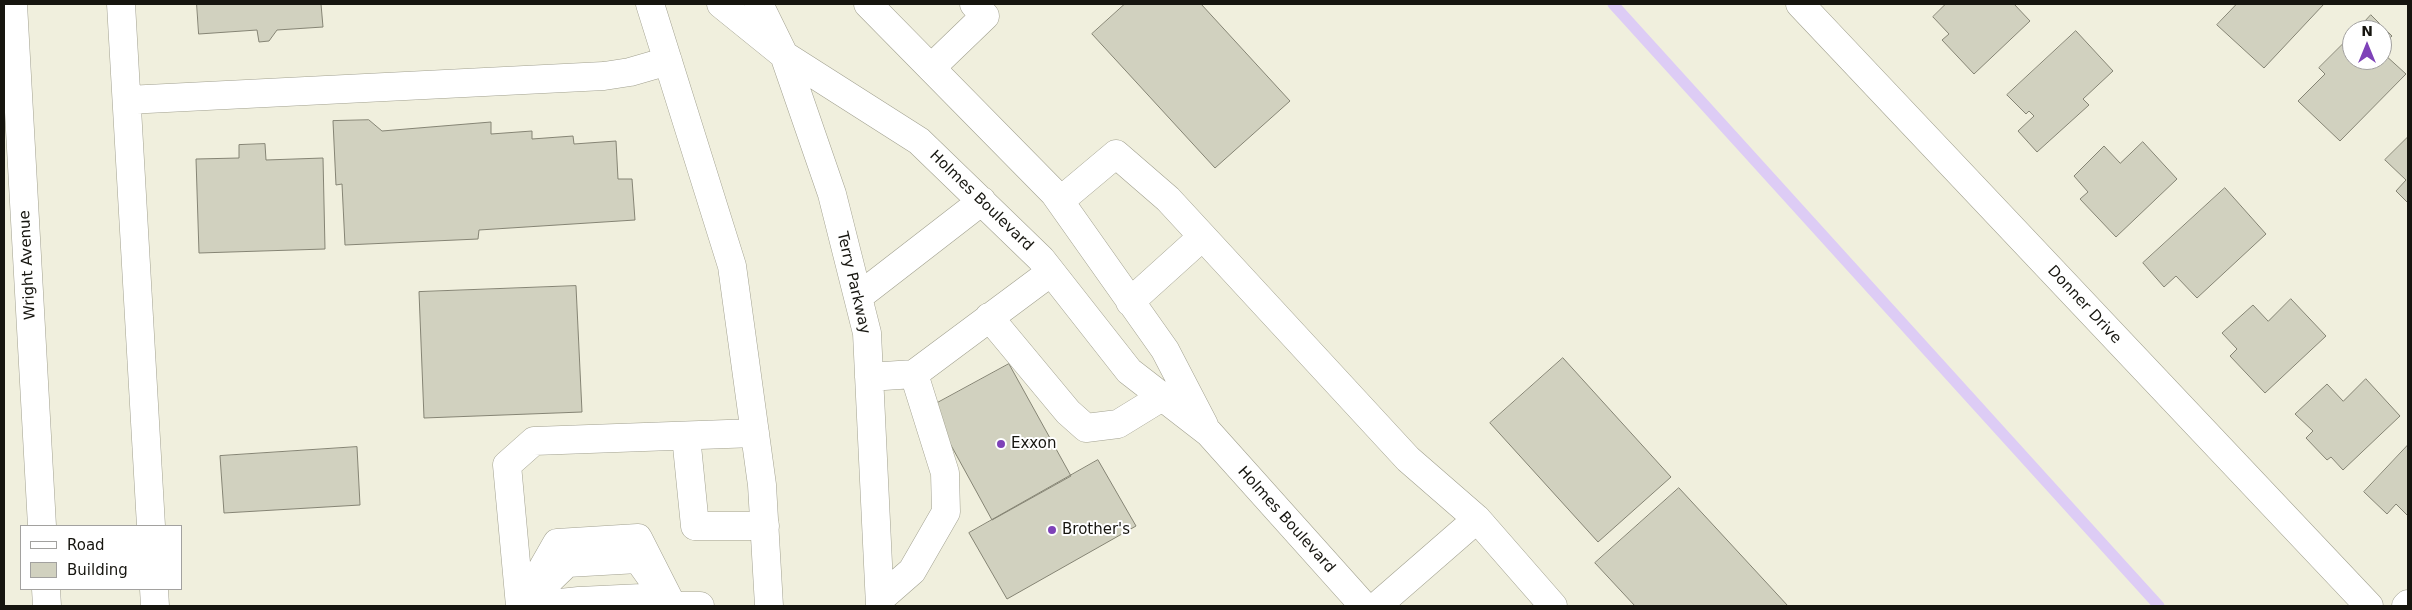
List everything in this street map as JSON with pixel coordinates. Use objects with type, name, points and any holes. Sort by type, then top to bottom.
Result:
[{"type":"street","name":"Wright Avenue","points":[[13,4],[42,525]]},
{"type":"street","points":[[121,4],[150,525]]},
{"type":"street","points":[[650,4],[732,266],[762,485],[768,606]]},
{"type":"street","name":"Holmes Boulevard","points":[[721,4],[784,55],[919,140],[1041,259],[1129,371],[1209,433],[1364,606]]},
{"type":"street","name":"Terry Parkway","points":[[759,4],[784,55],[832,194],[867,333],[880,603]]},
{"type":"street","name":"Holmes Boulevard","points":[[868,4],[1060,201],[1165,350],[1209,433]]},
{"type":"street","points":[[931,68],[986,16],[974,4]]},
{"type":"street","name":"Donner Drive","points":[[1800,4],[2369,606]]},
{"type":"street","points":[[127,100],[604,76],[630,72],[668,61]]},
{"type":"street","points":[[1060,201],[1116,154],[1168,200],[1408,459],[1477,519],[1553,606]]},
{"type":"street","points":[[858,297],[982,202]]},
{"type":"street","points":[[1130,302],[1202,238]]},
{"type":"street","points":[[869,377],[914,374],[1050,272]]},
{"type":"street","points":[[990,317],[1068,412],[1086,428],[1118,424],[1162,397]]},
{"type":"street","points":[[880,603],[912,571],[946,512],[945,473],[914,374]]},
{"type":"street","points":[[522,606],[507,465],[534,441],[755,433]]},
{"type":"street","points":[[686,436],[694,526],[765,526]]},
{"type":"street","points":[[1377,606],[1477,519]]},
{"type":"street","points":[[522,606],[557,543],[638,538],[671,606]]},
{"type":"street","points":[[522,606],[574,581],[638,577],[671,606]]},
{"type":"street","points":[[46,590],[47,606]]},
{"type":"street","points":[[154,590],[155,606]]},
{"type":"street","points":[[532,606],[579,601],[642,598],[671,606],[700,606]]},
{"type":"building","points":[[197,4],[321,4],[323,27],[277,30],[269,41],[259,42],[257,30],[199,34]]},
{"type":"building","points":[[1125,4],[1201,4],[1290,101],[1215,168],[1092,34]]},
{"type":"building","points":[[1946,4],[2014,4],[2030,21],[1974,74],[1942,40],[1949,34],[1933,17]]},
{"type":"building","points":[[2237,4],[2324,4],[2264,68],[2217,25]]},
{"type":"building","points":[[2371,15],[2376,20],[2366,20]]},
{"type":"building","points":[[2076,31],[2113,71],[2083,99],[2089,105],[2037,152],[2018,131],[2034,116],[2029,111],[2026,114],[2007,95]]},
{"type":"building","points":[[2342,45],[2342,70],[2392,70],[2392,61],[2406,74],[2340,141],[2298,101],[2325,74],[2319,68]]},
{"type":"building","points":[[369,120],[382,131],[491,122],[491,134],[532,131],[532,139],[573,136],[574,144],[616,141],[618,179],[632,179],[635,220],[479,230],[478,239],[345,245],[342,184],[336,185],[333,121]]},
{"type":"building","points":[[2408,137],[2408,203],[2396,191],[2406,180],[2385,160]]},
{"type":"building","points":[[2143,142],[2177,179],[2116,237],[2080,199],[2088,192],[2074,176],[2104,146],[2120,163]]},
{"type":"building","points":[[265,144],[266,160],[323,158],[325,249],[199,253],[196,159],[239,158],[239,145]]},
{"type":"building","points":[[2225,188],[2266,234],[2197,298],[2176,276],[2164,287],[2143,263]]},
{"type":"building","points":[[576,286],[582,412],[424,418],[419,292]]},
{"type":"building","points":[[2291,299],[2326,336],[2265,393],[2230,356],[2237,349],[2222,333],[2253,305],[2268,321]]},
{"type":"building","points":[[1563,358],[1671,477],[1598,542],[1490,423]]},
{"type":"building","points":[[1009,364],[1071,476],[992,520],[930,407]]},
{"type":"building","points":[[2366,379],[2400,416],[2343,470],[2331,457],[2327,460],[2306,438],[2313,431],[2295,414],[2327,384],[2343,401]]},
{"type":"building","points":[[2408,445],[2408,516],[2396,504],[2387,514],[2364,492]]},
{"type":"building","points":[[357,447],[360,505],[224,513],[220,456]]},
{"type":"building","name":"Brother's","points":[[1098,460],[1136,526],[1007,599],[969,533]]},
{"type":"building","points":[[1679,488],[1788,606],[1635,606],[1595,563]]},
{"type":"waterway","points":[[1613,4],[2159,606]]},
{"type":"place","name":"Exxon","points":[[1001,444]]},
{"type":"place","name":"Brother's","points":[[1052,530]]}]
